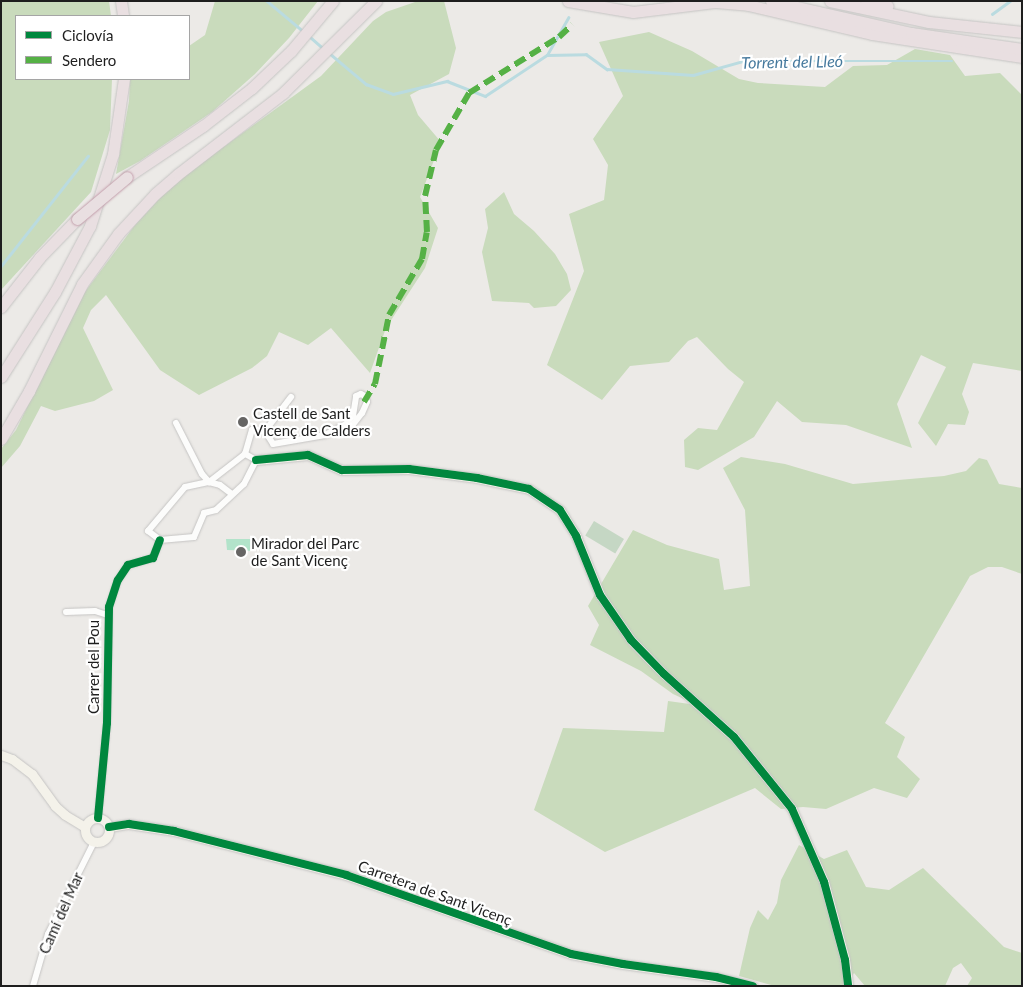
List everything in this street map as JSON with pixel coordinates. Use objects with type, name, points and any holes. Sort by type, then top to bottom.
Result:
[{"type":"highway","points":[[121,1],[123,15]]},
{"type":"highway","points":[[1,306],[40,256],[77,219],[127,178],[238,100],[285,58],[333,1]]},
{"type":"highway","points":[[1,439],[29,391],[82,284],[124,228],[178,174],[283,93],[376,1]]},
{"type":"highway","points":[[568,1],[633,12],[716,2],[748,5],[872,34],[958,49],[1022,57]]},
{"type":"highway","points":[[771,1],[911,34],[1022,49]]},
{"type":"highway","points":[[830,1],[929,22],[1022,32]]},
{"type":"highway","points":[[866,1],[966,26]]},
{"type":"highway","points":[[1,377],[60,284],[90,226],[113,154],[124,80]]},
{"type":"street","points":[[265,431],[273,444],[324,435],[345,425],[353,416],[356,396],[361,394],[366,396],[367,402],[362,413],[348,431]]},
{"type":"street","points":[[265,431],[291,397]]},
{"type":"street","points":[[176,423],[202,474],[209,482],[220,485],[232,494]]},
{"type":"street","points":[[256,460],[244,484],[216,510],[204,514],[194,537],[160,540],[148,531],[185,487],[209,482],[245,454],[252,430],[265,431]]},
{"type":"street","points":[[245,454],[256,460],[308,455],[342,470],[410,468],[477,478],[529,489],[560,510],[576,536],[600,595],[630,640],[664,674],[734,736],[792,809],[824,882],[846,960],[848,986]]},
{"type":"street","name":"Carrer del Pou","points":[[98,818],[108,697],[107,615],[118,580],[128,566],[154,558],[160,540]]},
{"type":"street","points":[[66,612],[95,611],[107,615]]},
{"type":"street","points":[[1,755],[12,759],[32,774],[60,810],[85,827],[87,838],[94,842],[106,839],[109,827],[105,821],[98,818],[90,820],[85,827]]},
{"type":"street","name":"Carretera de Sant Vicenç","points":[[109,827],[129,824],[166,830],[337,873],[570,954],[623,964],[716,977],[753,986]]},
{"type":"street","name":"Camí del Mar","points":[[33,986],[48,934],[94,842]]},
{"type":"green space","points":[[1,1],[109,1],[111,15],[15,15],[15,80],[112,80],[110,130],[91,192],[1,290]]},
{"type":"green space","points":[[215,1],[318,1],[289,38],[255,74],[212,112],[140,161],[116,174],[129,101],[130,80],[190,80],[190,45],[205,35]]},
{"type":"green space","points":[[418,1],[444,1],[456,48],[449,74],[410,95],[418,115],[441,142],[420,197],[438,228],[425,268],[386,328],[370,373],[331,328],[308,345],[279,332],[267,356],[252,368],[199,395],[160,370],[106,295],[91,310],[83,328],[113,390],[94,401],[55,411],[41,406],[20,446],[1,468],[1,449],[16,430],[81,297],[135,225],[160,198],[189,172],[321,76],[373,21],[386,12]]},
{"type":"green space","points":[[649,32],[692,51],[739,79],[758,83],[825,87],[853,66],[887,65],[915,49],[950,55],[965,76],[1000,73],[1022,95],[1022,371],[973,363],[962,394],[969,412],[965,425],[948,424],[936,446],[918,423],[946,367],[921,355],[897,404],[912,448],[846,425],[802,422],[777,401],[754,437],[698,470],[685,467],[684,440],[698,428],[717,430],[744,382],[728,369],[697,337],[688,341],[669,362],[630,366],[602,400],[547,365],[584,271],[569,214],[604,200],[608,165],[593,139],[623,96],[599,42]]},
{"type":"green space","points":[[504,192],[514,214],[534,231],[555,254],[567,274],[571,290],[556,306],[534,308],[529,303],[492,301],[482,252],[488,228],[485,209]]},
{"type":"green space","points":[[741,457],[785,464],[853,484],[944,476],[966,471],[979,458],[987,460],[999,484],[1022,488],[1022,574],[1002,567],[988,567],[970,576],[885,723],[905,737],[897,757],[920,779],[907,798],[874,788],[826,809],[803,807],[781,809],[755,788],[605,852],[534,810],[563,728],[664,732],[668,701],[697,705],[673,694],[641,671],[590,645],[599,625],[588,606],[633,530],[667,545],[719,559],[724,590],[750,586],[745,510],[723,468]]},
{"type":"green space","points":[[594,521],[624,539],[615,554],[585,536]]},
{"type":"green space","points":[[226,539],[254,539],[255,551],[227,550]]},
{"type":"green space","points":[[799,845],[824,859],[847,850],[866,887],[889,890],[923,868],[1004,947],[1022,953],[1022,986],[967,986],[972,978],[961,963],[953,968],[945,986],[865,986],[854,973],[846,986],[775,986],[739,976],[750,928],[758,910],[768,920],[777,903],[781,880]]},
{"type":"waterway","name":"Torrent del Lleó","points":[[267,1],[303,31]]},
{"type":"waterway","name":"Torrent del Lleó","points":[[992,14],[1010,1]]},
{"type":"waterway","points":[[547,55],[568,18]]},
{"type":"waterway","name":"Torrent del Lleó","points":[[309,36],[324,49]]},
{"type":"waterway","name":"Torrent del Lleó","points":[[328,52],[366,84],[393,94],[447,81],[485,96],[547,55],[586,54],[607,69],[693,75],[743,61],[952,61]]},
{"type":"waterway","name":"Torrent del Lleó","points":[[1,266],[88,156]]},
{"type":"marked path","points":[[364,402],[375,384],[389,315],[422,259],[427,232],[425,196],[436,150],[469,93],[559,37],[572,25]]},
{"type":"cycle path","points":[[256,460],[308,455],[342,470],[409,469],[477,478],[529,489],[560,510],[576,536],[600,595],[631,640],[664,674],[734,737],[792,809],[824,882],[845,960],[848,986]]},
{"type":"cycle path","points":[[98,818],[107,723],[109,607],[118,580],[128,565],[153,558],[160,540]]},
{"type":"cycle path","points":[[109,827],[129,824],[174,831],[346,875],[571,954],[623,964],[716,977],[753,986]]},
{"type":"place","name":"Castell de Sant Vicenç de Calders","points":[[243,422]]},
{"type":"place","name":"Mirador del Parc de Sant Vicenç","points":[[241,552]]}]
